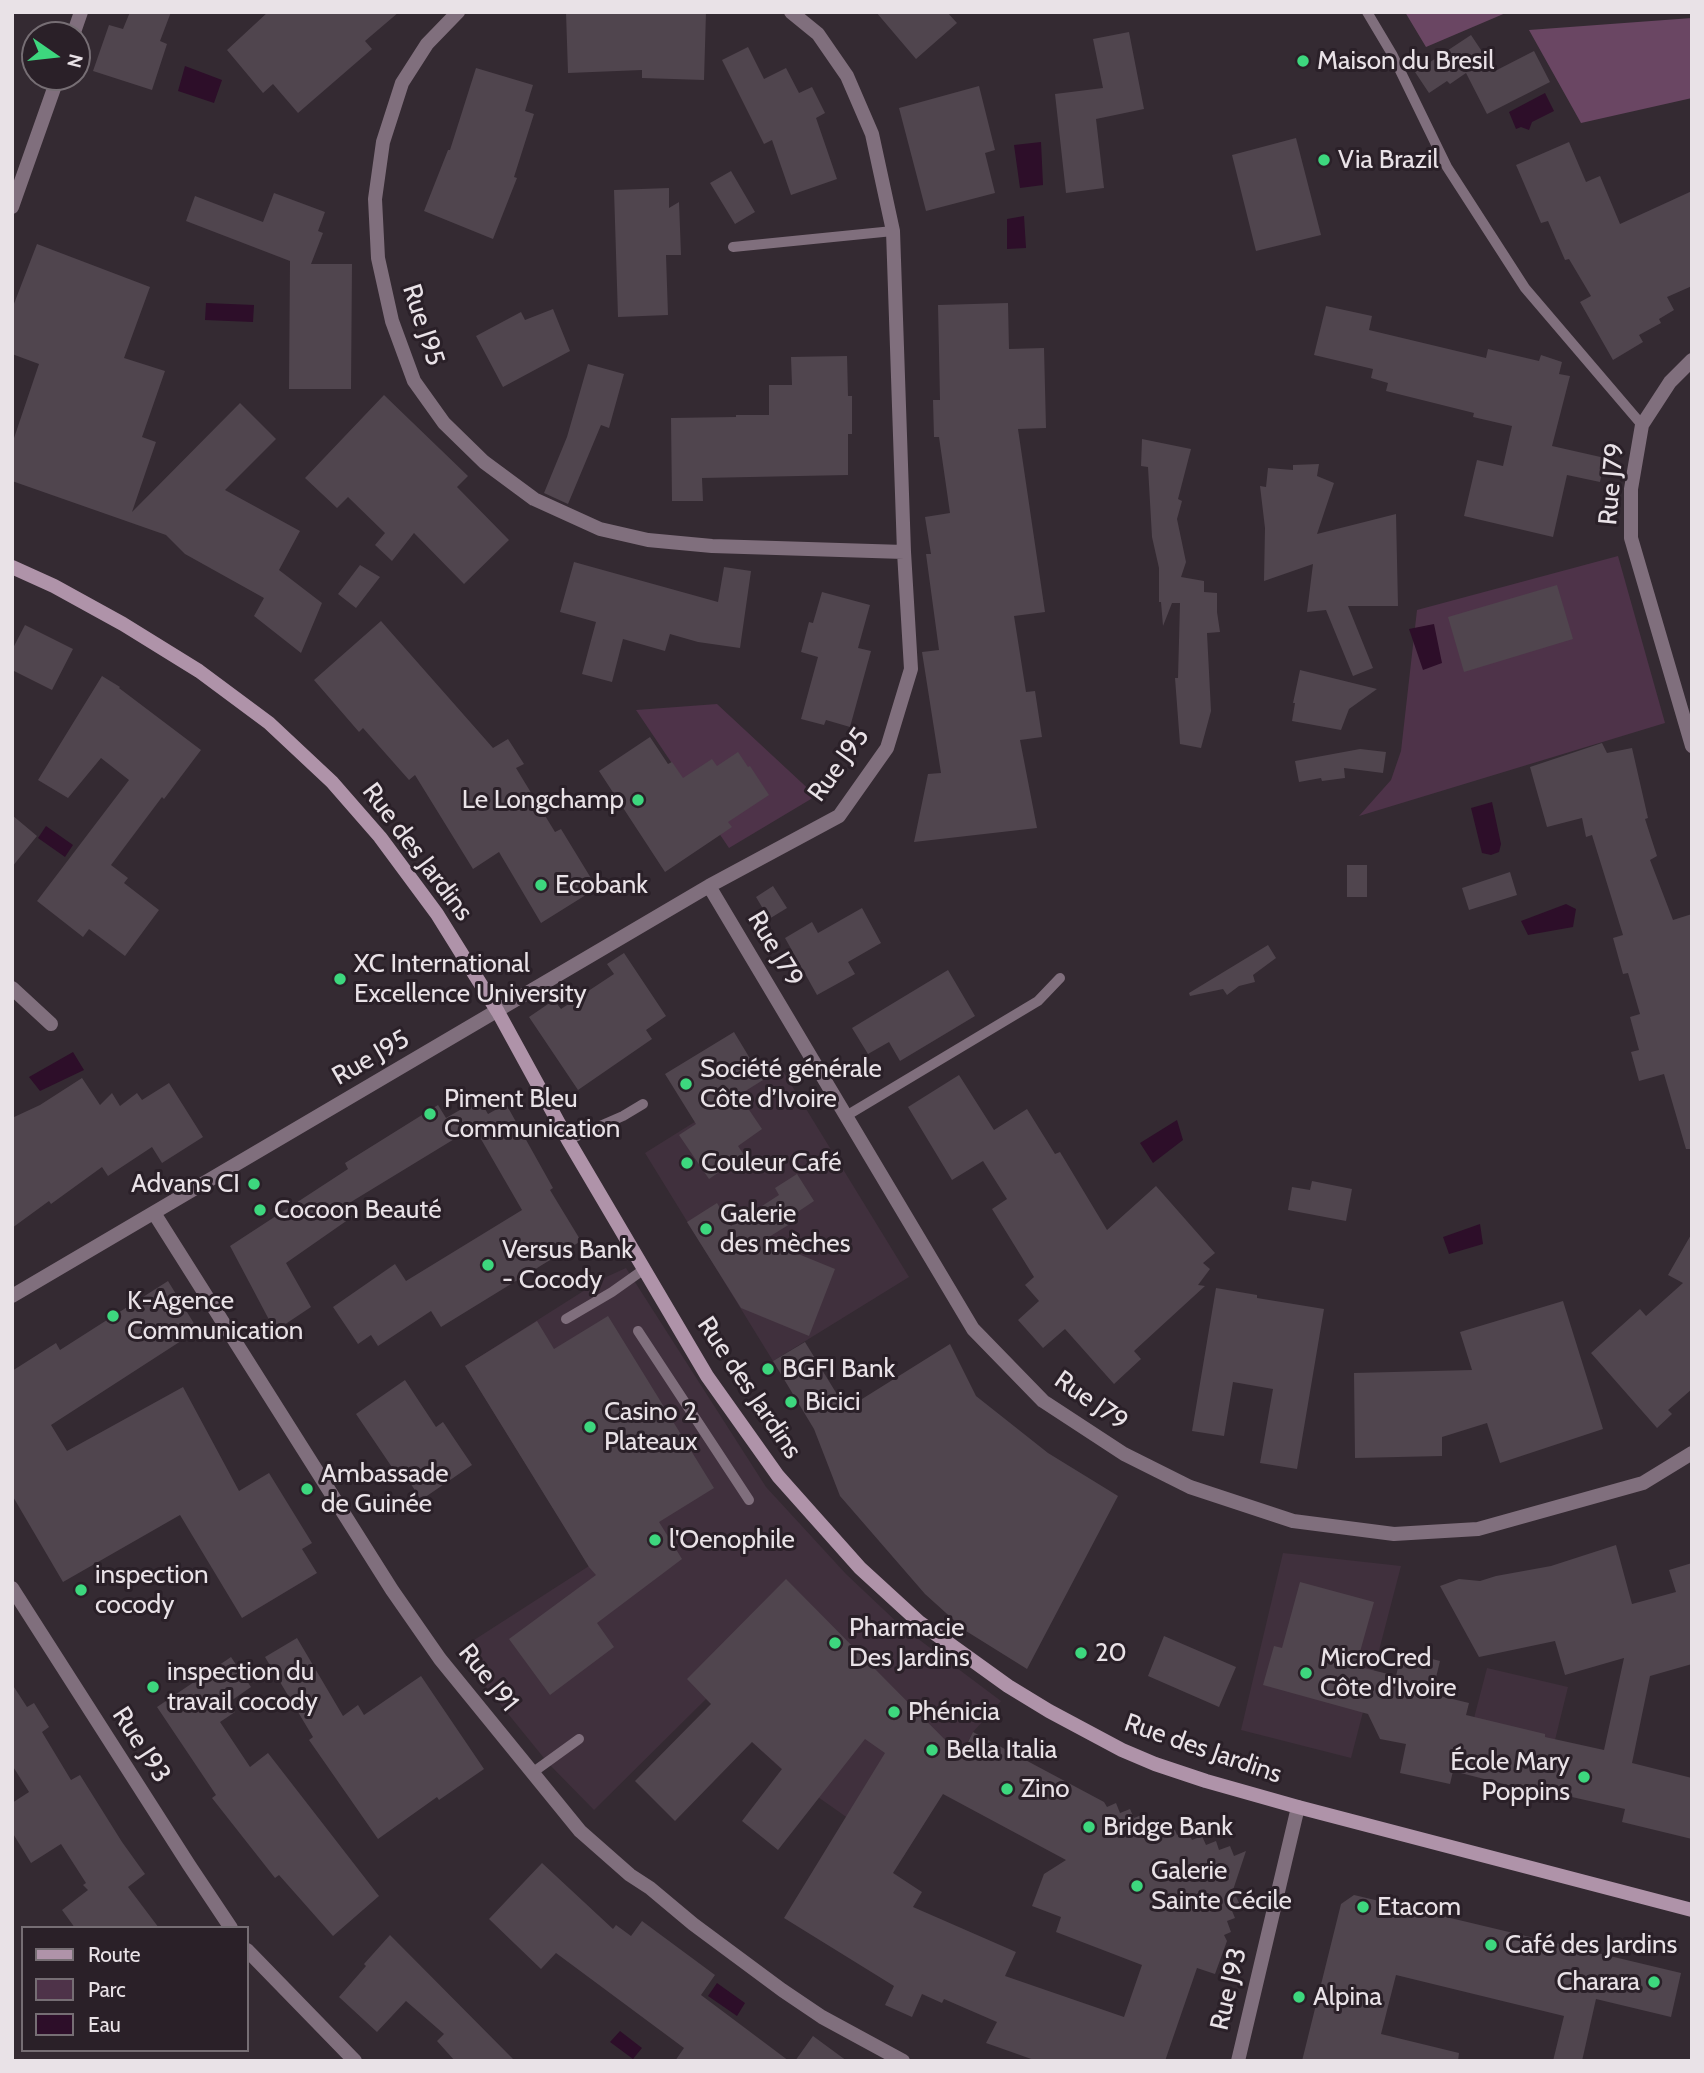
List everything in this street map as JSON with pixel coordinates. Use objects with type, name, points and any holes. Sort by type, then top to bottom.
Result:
[{"type":"main road","name":"Rue des Jardins","points":[[12,566],[123,624],[199,671],[269,723],[332,782],[380,836],[437,915],[498,1012],[568,1140],[707,1376],[778,1476],[860,1568],[919,1622],[1008,1686],[1049,1711],[1122,1750],[1155,1764],[1298,1807],[1692,1910]]},
{"type":"street","name":"Rue J95","points":[[458,12],[427,44],[402,83],[383,142],[375,199],[378,258],[392,321],[414,381],[444,423],[484,462],[534,499],[600,529],[648,540],[712,547],[904,552]]},
{"type":"street","name":"Rue J95","points":[[12,1296],[709,886],[839,816],[887,748],[911,669],[904,552],[893,231],[872,134],[847,76],[818,34],[791,12]]},
{"type":"street","points":[[12,207],[53,91]]},
{"type":"street","name":"Rue J79","points":[[1692,360],[1670,382],[1642,425],[1631,489],[1631,538],[1692,746]]},
{"type":"street","name":"Rue J79","points":[[709,886],[973,1329],[1043,1401],[1124,1454],[1190,1487],[1293,1521],[1394,1534],[1478,1529],[1643,1483],[1692,1453]]},
{"type":"street","points":[[12,988],[51,1024]]},
{"type":"street","name":"Rue J91","points":[[154,1213],[392,1590],[440,1659],[580,1831],[630,1875],[693,1924],[821,2017],[903,2061]]},
{"type":"street","name":"Rue J93","points":[[12,1588],[230,1926]]},
{"type":"street","name":"Rue J93","points":[[1238,2061],[1298,1807]]},
{"type":"street","points":[[248,1951],[355,2061]]},
{"type":"lane","points":[[1367,12],[1392,54],[1447,167],[1525,288],[1642,425]]},
{"type":"lane","points":[[733,247],[893,231]]},
{"type":"lane","points":[[846,1116],[1038,1001],[1060,978]]},
{"type":"lane","points":[[568,1140],[643,1104]]},
{"type":"lane","points":[[566,1318],[612,1292],[643,1270]]},
{"type":"lane","points":[[638,1331],[749,1500]]},
{"type":"lane","points":[[532,1773],[579,1740]]},
{"type":"shaded area","points":[[1405,12],[1508,12],[1426,47]]},
{"type":"shaded area","points":[[1692,18],[1692,98],[1581,123],[1529,30]]},
{"type":"shaded area","points":[[781,1068],[909,1277],[773,1361],[645,1153]]},
{"type":"shaded area","points":[[626,1268],[766,1487],[846,1574],[901,1626],[1001,1701],[973,1732],[903,1857],[791,1778],[706,1699],[594,1810],[548,1763],[457,1651],[589,1566],[465,1366],[604,1278]]},
{"type":"shaded area","points":[[1283,1553],[1401,1566],[1351,1758],[1241,1730]]},
{"type":"shaded area","points":[[1487,1668],[1568,1687],[1542,1793],[1460,1772]]},
{"type":"green space","points":[[1618,556],[1665,723],[1359,816],[1391,780],[1401,751],[1417,610]]},
{"type":"green space","points":[[717,704],[816,796],[729,848],[636,710]]},
{"type":"water","points":[[185,66],[222,80],[214,103],[178,91]]},
{"type":"water","points":[[1545,93],[1554,111],[1532,122],[1529,130],[1521,127],[1516,129],[1509,112]]},
{"type":"water","points":[[1041,142],[1043,185],[1020,188],[1014,145]]},
{"type":"water","points":[[1024,216],[1026,248],[1007,249],[1007,219]]},
{"type":"water","points":[[206,303],[254,305],[253,322],[205,320]]},
{"type":"water","points":[[1434,624],[1442,663],[1423,670],[1409,629]]},
{"type":"water","points":[[1492,802],[1501,844],[1499,852],[1491,855],[1482,853],[1471,808]]},
{"type":"water","points":[[46,826],[73,845],[65,857],[38,838]]},
{"type":"water","points":[[1566,904],[1576,909],[1573,927],[1528,935],[1521,921]]},
{"type":"water","points":[[73,1052],[84,1070],[40,1091],[29,1077]]},
{"type":"water","points":[[1177,1120],[1183,1140],[1153,1163],[1140,1143]]},
{"type":"water","points":[[1480,1224],[1483,1244],[1449,1254],[1443,1237]]},
{"type":"water","points":[[717,1983],[745,2003],[737,2016],[708,1996]]},
{"type":"water","points":[[620,2031],[642,2048],[633,2059],[610,2042]]},
{"type":"building","points":[[130,12],[171,12],[160,41],[167,44],[152,90],[93,71],[109,25],[123,29]]},
{"type":"building","points":[[268,12],[399,12],[365,41],[372,49],[298,113],[273,84],[263,93],[227,50]]},
{"type":"building","points":[[566,12],[706,12],[704,80],[642,78],[642,70],[568,73]]},
{"type":"building","points":[[876,12],[947,12],[957,23],[916,59]]},
{"type":"building","points":[[1129,32],[1144,109],[1096,119],[1104,188],[1066,193],[1055,94],[1103,88],[1093,39]]},
{"type":"building","points":[[1471,35],[1495,71],[1534,51],[1550,82],[1487,114],[1466,73],[1429,93],[1415,72]]},
{"type":"building","points":[[748,47],[764,79],[786,68],[799,93],[812,87],[825,113],[816,118],[837,179],[791,195],[772,140],[764,144],[722,60]]},
{"type":"building","points":[[476,68],[533,85],[525,111],[534,114],[514,177],[517,178],[493,239],[424,211],[450,150]]},
{"type":"building","points":[[979,86],[995,150],[985,153],[995,193],[926,211],[899,108]]},
{"type":"building","points":[[1296,138],[1321,235],[1256,251],[1232,155]]},
{"type":"building","points":[[1569,142],[1586,182],[1600,176],[1620,224],[1692,191],[1692,286],[1667,297],[1674,310],[1659,319],[1661,323],[1639,335],[1643,342],[1613,360],[1580,302],[1591,296],[1569,259],[1565,260],[1548,221],[1541,223],[1516,165]]},
{"type":"building","points":[[731,171],[755,212],[735,224],[710,183]]},
{"type":"building","points":[[669,188],[669,208],[679,202],[681,255],[666,255],[668,315],[618,317],[614,190]]},
{"type":"building","points":[[274,193],[325,212],[318,231],[323,233],[311,264],[352,264],[351,389],[289,389],[290,261],[186,221],[195,196],[263,222]]},
{"type":"building","points":[[37,244],[150,287],[124,358],[165,371],[142,437],[156,442],[132,512],[240,403],[276,439],[225,490],[300,531],[279,570],[322,603],[301,653],[254,616],[264,598],[185,554],[166,535],[12,481],[12,444],[39,364],[12,354],[12,309]]},
{"type":"building","points":[[1008,303],[1009,349],[1044,348],[1046,428],[1018,429],[1045,612],[1014,616],[1026,692],[1035,691],[1042,737],[1020,740],[1037,828],[914,842],[928,774],[941,773],[922,652],[939,650],[926,554],[931,554],[925,517],[950,513],[939,437],[934,437],[933,400],[940,400],[938,305]]},
{"type":"building","points":[[1326,306],[1372,316],[1369,330],[1486,358],[1488,349],[1539,361],[1541,355],[1562,362],[1559,374],[1570,376],[1552,446],[1605,458],[1600,482],[1567,475],[1553,537],[1464,516],[1477,460],[1503,466],[1512,426],[1473,417],[1474,413],[1386,391],[1388,383],[1371,378],[1373,369],[1314,355]]},
{"type":"building","points":[[553,309],[570,351],[503,387],[476,336],[521,312],[525,320]]},
{"type":"building","points":[[847,356],[848,396],[852,396],[848,475],[702,478],[703,501],[672,501],[671,418],[769,415],[769,385],[792,385],[791,357]]},
{"type":"building","points":[[588,364],[624,374],[609,428],[601,425],[568,504],[544,493],[567,437]]},
{"type":"building","points":[[384,395],[468,476],[457,487],[509,540],[464,584],[414,533],[392,561],[375,545],[385,533],[348,497],[337,508],[305,478]]},
{"type":"building","points":[[1142,439],[1191,449],[1178,499],[1182,501],[1177,519],[1186,562],[1181,577],[1204,581],[1204,592],[1217,593],[1220,632],[1207,633],[1211,711],[1201,748],[1180,744],[1175,678],[1178,678],[1180,603],[1172,603],[1163,626],[1159,602],[1159,568],[1152,537],[1148,467],[1141,466]]},
{"type":"building","points":[[1319,464],[1317,476],[1334,483],[1317,534],[1396,514],[1398,606],[1348,606],[1373,668],[1353,676],[1326,610],[1307,612],[1313,564],[1264,581],[1265,528],[1260,486],[1266,487],[1268,468],[1293,470],[1293,465]]},
{"type":"building","points":[[574,562],[718,602],[724,567],[751,571],[740,648],[698,642],[670,634],[665,651],[623,639],[612,682],[582,674],[596,622],[560,612]]},
{"type":"building","points":[[360,565],[380,577],[356,608],[338,594]]},
{"type":"building","points":[[1557,585],[1573,639],[1464,672],[1448,617]]},
{"type":"building","points":[[822,592],[870,605],[858,648],[871,651],[850,727],[826,720],[824,725],[801,719],[818,657],[801,652],[809,622],[813,623]]},
{"type":"building","points":[[381,621],[493,748],[508,739],[524,764],[516,768],[555,832],[561,829],[597,888],[541,923],[499,852],[473,869],[415,775],[409,780],[363,728],[359,732],[314,680]]},
{"type":"building","points":[[25,625],[73,649],[52,690],[12,670],[12,650]]},
{"type":"building","points":[[1300,670],[1377,689],[1349,709],[1341,730],[1292,721]]},
{"type":"building","points":[[102,676],[201,750],[111,865],[128,878],[124,883],[159,910],[125,956],[89,929],[83,937],[37,901],[129,780],[101,758],[68,798],[38,780]]},
{"type":"building","points":[[650,737],[668,764],[672,762],[683,778],[712,759],[717,766],[738,752],[769,795],[728,822],[732,827],[665,872],[599,771]]},
{"type":"building","points":[[1602,743],[1607,753],[1632,748],[1648,818],[1645,819],[1657,856],[1650,860],[1673,920],[1692,914],[1692,1149],[1686,1149],[1664,1074],[1639,1081],[1631,1052],[1639,1050],[1630,1017],[1640,1014],[1628,973],[1623,974],[1613,938],[1623,935],[1592,835],[1586,837],[1582,818],[1547,827],[1530,767]]},
{"type":"building","points":[[1360,749],[1386,752],[1383,773],[1344,768],[1345,778],[1299,782],[1295,761]]},
{"type":"building","points":[[12,815],[37,836],[12,867]]},
{"type":"building","points":[[1347,865],[1367,865],[1367,897],[1347,897]]},
{"type":"building","points":[[1510,872],[1517,895],[1469,910],[1462,888]]},
{"type":"building","points":[[773,886],[787,908],[769,919],[756,897]]},
{"type":"building","points":[[862,908],[881,943],[848,962],[855,974],[817,995],[785,938],[812,922],[818,933]]},
{"type":"building","points":[[1268,945],[1276,958],[1253,975],[1255,982],[1239,986],[1227,995],[1223,989],[1190,996],[1189,993]]},
{"type":"building","points":[[624,953],[666,1016],[646,1030],[652,1039],[578,1090],[529,1017],[554,1000],[561,1009],[614,974],[607,964]]},
{"type":"building","points":[[948,970],[975,1016],[900,1061],[889,1042],[868,1054],[852,1028]]},
{"type":"building","points":[[734,1032],[763,1080],[739,1095],[762,1129],[738,1146],[744,1155],[709,1179],[679,1135],[696,1124],[665,1074]]},
{"type":"building","points":[[959,1075],[994,1130],[1027,1109],[1055,1154],[1060,1152],[1107,1230],[1156,1186],[1215,1253],[1203,1263],[1210,1269],[1198,1285],[1205,1286],[1134,1351],[1141,1359],[1114,1384],[1065,1329],[1043,1348],[1018,1320],[1039,1301],[1025,1285],[1034,1277],[992,1209],[1007,1199],[983,1161],[952,1180],[908,1107]]},
{"type":"building","points":[[82,1078],[100,1105],[112,1093],[120,1106],[137,1093],[142,1100],[169,1083],[203,1137],[162,1163],[152,1147],[108,1176],[102,1167],[12,1228],[12,1118],[40,1105]]},
{"type":"building","points":[[479,1099],[488,1114],[506,1104],[553,1188],[550,1190],[581,1241],[441,1327],[431,1311],[378,1346],[371,1335],[358,1344],[333,1307],[395,1264],[406,1281],[522,1210],[474,1127],[346,1205],[352,1217],[286,1263],[311,1307],[275,1331],[230,1246],[348,1169],[345,1163],[438,1105],[446,1118]]},
{"type":"building","points":[[797,1174],[814,1201],[787,1219],[790,1224],[764,1240],[835,1269],[809,1336],[741,1308],[687,1222],[717,1203],[731,1226],[779,1195],[775,1188]]},
{"type":"building","points":[[1312,1181],[1352,1189],[1346,1221],[1288,1210],[1292,1187],[1310,1190]]},
{"type":"building","points":[[1692,1233],[1692,1389],[1668,1410],[1672,1414],[1657,1428],[1591,1353],[1640,1309],[1646,1316],[1683,1283],[1668,1275]]},
{"type":"building","points":[[168,1281],[198,1330],[51,1425],[67,1451],[183,1387],[239,1491],[269,1473],[312,1543],[302,1549],[317,1573],[242,1618],[180,1515],[63,1582],[12,1495],[12,1371],[56,1343],[60,1350]]},
{"type":"building","points":[[1216,1288],[1324,1309],[1297,1469],[1260,1463],[1273,1389],[1233,1382],[1224,1436],[1192,1431]]},
{"type":"building","points":[[1563,1301],[1603,1429],[1500,1463],[1487,1423],[1442,1437],[1442,1456],[1355,1458],[1354,1373],[1472,1370],[1460,1332]]},
{"type":"building","name":"Casino 2 Plateaux","points":[[608,1316],[714,1488],[659,1522],[682,1559],[597,1623],[614,1647],[550,1695],[509,1639],[596,1575],[465,1366],[537,1321],[554,1349]]},
{"type":"building","points":[[805,1342],[846,1409],[950,1344],[976,1396],[1048,1453],[1118,1496],[1027,1669],[966,1631],[925,1594],[840,1496],[814,1429],[773,1361]]},
{"type":"building","points":[[405,1380],[436,1427],[443,1422],[472,1465],[421,1500],[409,1481],[404,1485],[356,1414]]},
{"type":"building","points":[[1616,1545],[1632,1604],[1676,1592],[1669,1570],[1692,1563],[1692,1664],[1650,1676],[1632,1763],[1692,1778],[1692,1839],[1622,1822],[1625,1809],[1532,1788],[1531,1791],[1453,1771],[1450,1784],[1400,1773],[1406,1744],[1380,1739],[1368,1714],[1263,1685],[1274,1646],[1282,1648],[1300,1582],[1374,1602],[1356,1666],[1396,1676],[1402,1651],[1440,1661],[1432,1694],[1469,1703],[1466,1715],[1604,1750],[1624,1658],[1565,1675],[1555,1641],[1479,1657],[1440,1586],[1459,1579],[1480,1581],[1551,1566]]},
{"type":"building","points":[[786,1579],[961,1756],[973,1732],[1104,1802],[1107,1807],[1116,1803],[1120,1813],[1130,1809],[1134,1818],[1144,1814],[1148,1824],[1158,1819],[1162,1829],[1173,1825],[1177,1835],[1187,1830],[1192,1840],[1202,1836],[1206,1845],[1216,1841],[1219,1850],[1230,1846],[1234,1856],[1246,1851],[1233,1890],[1239,1903],[1230,1906],[1235,1918],[1227,1921],[1231,1932],[1224,1935],[1227,1941],[1215,1974],[1197,1968],[1165,2061],[1037,2061],[986,2043],[997,2022],[944,1999],[942,2003],[922,1994],[912,2017],[885,2005],[894,1986],[784,1918],[885,1753],[865,1739],[778,1850],[742,1821],[782,1769],[752,1742],[675,1821],[635,1781],[711,1704],[687,1679]],"holes":[[[943,1794],[1066,1860],[1044,1874],[1032,1906],[1061,1917],[1056,1932],[1142,1965],[1124,2017],[1005,1976],[1016,1952],[913,1907],[922,1892],[893,1873]]]},
{"type":"building","points":[[1164,1636],[1236,1667],[1219,1707],[1148,1676]]},
{"type":"building","points":[[297,1638],[343,1716],[358,1705],[364,1715],[421,1676],[484,1769],[439,1800],[437,1797],[378,1839],[309,1740],[313,1737],[265,1657]]},
{"type":"building","points":[[231,1657],[251,1687],[228,1703],[235,1712],[220,1722],[250,1767],[268,1753],[379,1896],[333,1936],[279,1875],[275,1878],[212,1798],[216,1795],[157,1707]]},
{"type":"building","points":[[12,1684],[27,1707],[34,1703],[49,1727],[42,1732],[71,1780],[80,1775],[145,1874],[128,1887],[157,1926],[74,1926],[62,1910],[88,1890],[83,1885],[86,1883],[61,1844],[31,1863],[12,1832],[12,1803],[29,1792],[12,1765]]},
{"type":"building","points":[[542,1863],[613,1929],[616,1925],[631,1936],[642,1921],[715,1975],[701,1995],[789,2061],[675,2061],[684,2048],[556,1953],[541,1969],[489,1919]]},
{"type":"building","points":[[1354,1895],[1681,1973],[1671,2017],[1596,1999],[1582,2061],[1553,2061],[1564,2016],[1396,1975],[1381,2034],[1459,2053],[1458,2061],[1302,2061],[1341,1904]]},
{"type":"building","points":[[390,1935],[515,2061],[455,2061],[437,2041],[444,2034],[406,2001],[377,2032],[339,1997]]},
{"type":"building","points":[[813,2036],[847,2061],[795,2061]]},
{"type":"place","name":"Maison du Bresil","points":[[1303,61]]},
{"type":"place","name":"Via Brazil","points":[[1324,160]]},
{"type":"place","name":"Le Longchamp","points":[[638,800]]},
{"type":"place","name":"Ecobank","points":[[541,885]]},
{"type":"place","name":"XC International Excellence University","points":[[340,979]]},
{"type":"place","name":"Société générale Côte d’Ivoire","points":[[686,1084]]},
{"type":"place","name":"Piment Bleu Communication","points":[[430,1114]]},
{"type":"place","name":"Couleur Café","points":[[687,1163]]},
{"type":"place","name":"Advans CI","points":[[254,1184]]},
{"type":"place","name":"Cocoon Beauté","points":[[260,1210]]},
{"type":"place","name":"Galerie des mèches","points":[[706,1229]]},
{"type":"place","name":"Versus Bank - Cocody","points":[[488,1265]]},
{"type":"place","name":"K-Agence Communication","points":[[113,1316]]},
{"type":"place","name":"BGFI Bank","points":[[768,1369]]},
{"type":"place","name":"Bicici","points":[[791,1402]]},
{"type":"place","name":"Casino 2 Plateaux","points":[[590,1427]]},
{"type":"place","name":"Ambassade de Guinée","points":[[307,1489]]},
{"type":"place","name":"l'Oenophile","points":[[655,1540]]},
{"type":"place","name":"inspection cocody","points":[[81,1590]]},
{"type":"place","name":"Pharmacie Des Jardins","points":[[835,1643]]},
{"type":"place","name":"20","points":[[1081,1653]]},
{"type":"place","name":"MicroCred Côte d'Ivoire","points":[[1306,1673]]},
{"type":"place","name":"inspection du travail cocody","points":[[153,1687]]},
{"type":"place","name":"Phénicia","points":[[894,1712]]},
{"type":"place","name":"Bella Italia","points":[[932,1750]]},
{"type":"place","name":"École Mary Poppins","points":[[1584,1777]]},
{"type":"place","name":"Zino","points":[[1007,1789]]},
{"type":"place","name":"Bridge Bank","points":[[1089,1827]]},
{"type":"place","name":"Galerie Sainte Cécile","points":[[1137,1886]]},
{"type":"place","name":"Etacom","points":[[1363,1907]]},
{"type":"place","name":"Café des Jardins","points":[[1491,1945]]},
{"type":"place","name":"Charara","points":[[1654,1982]]},
{"type":"place","name":"Alpina","points":[[1299,1997]]}]
